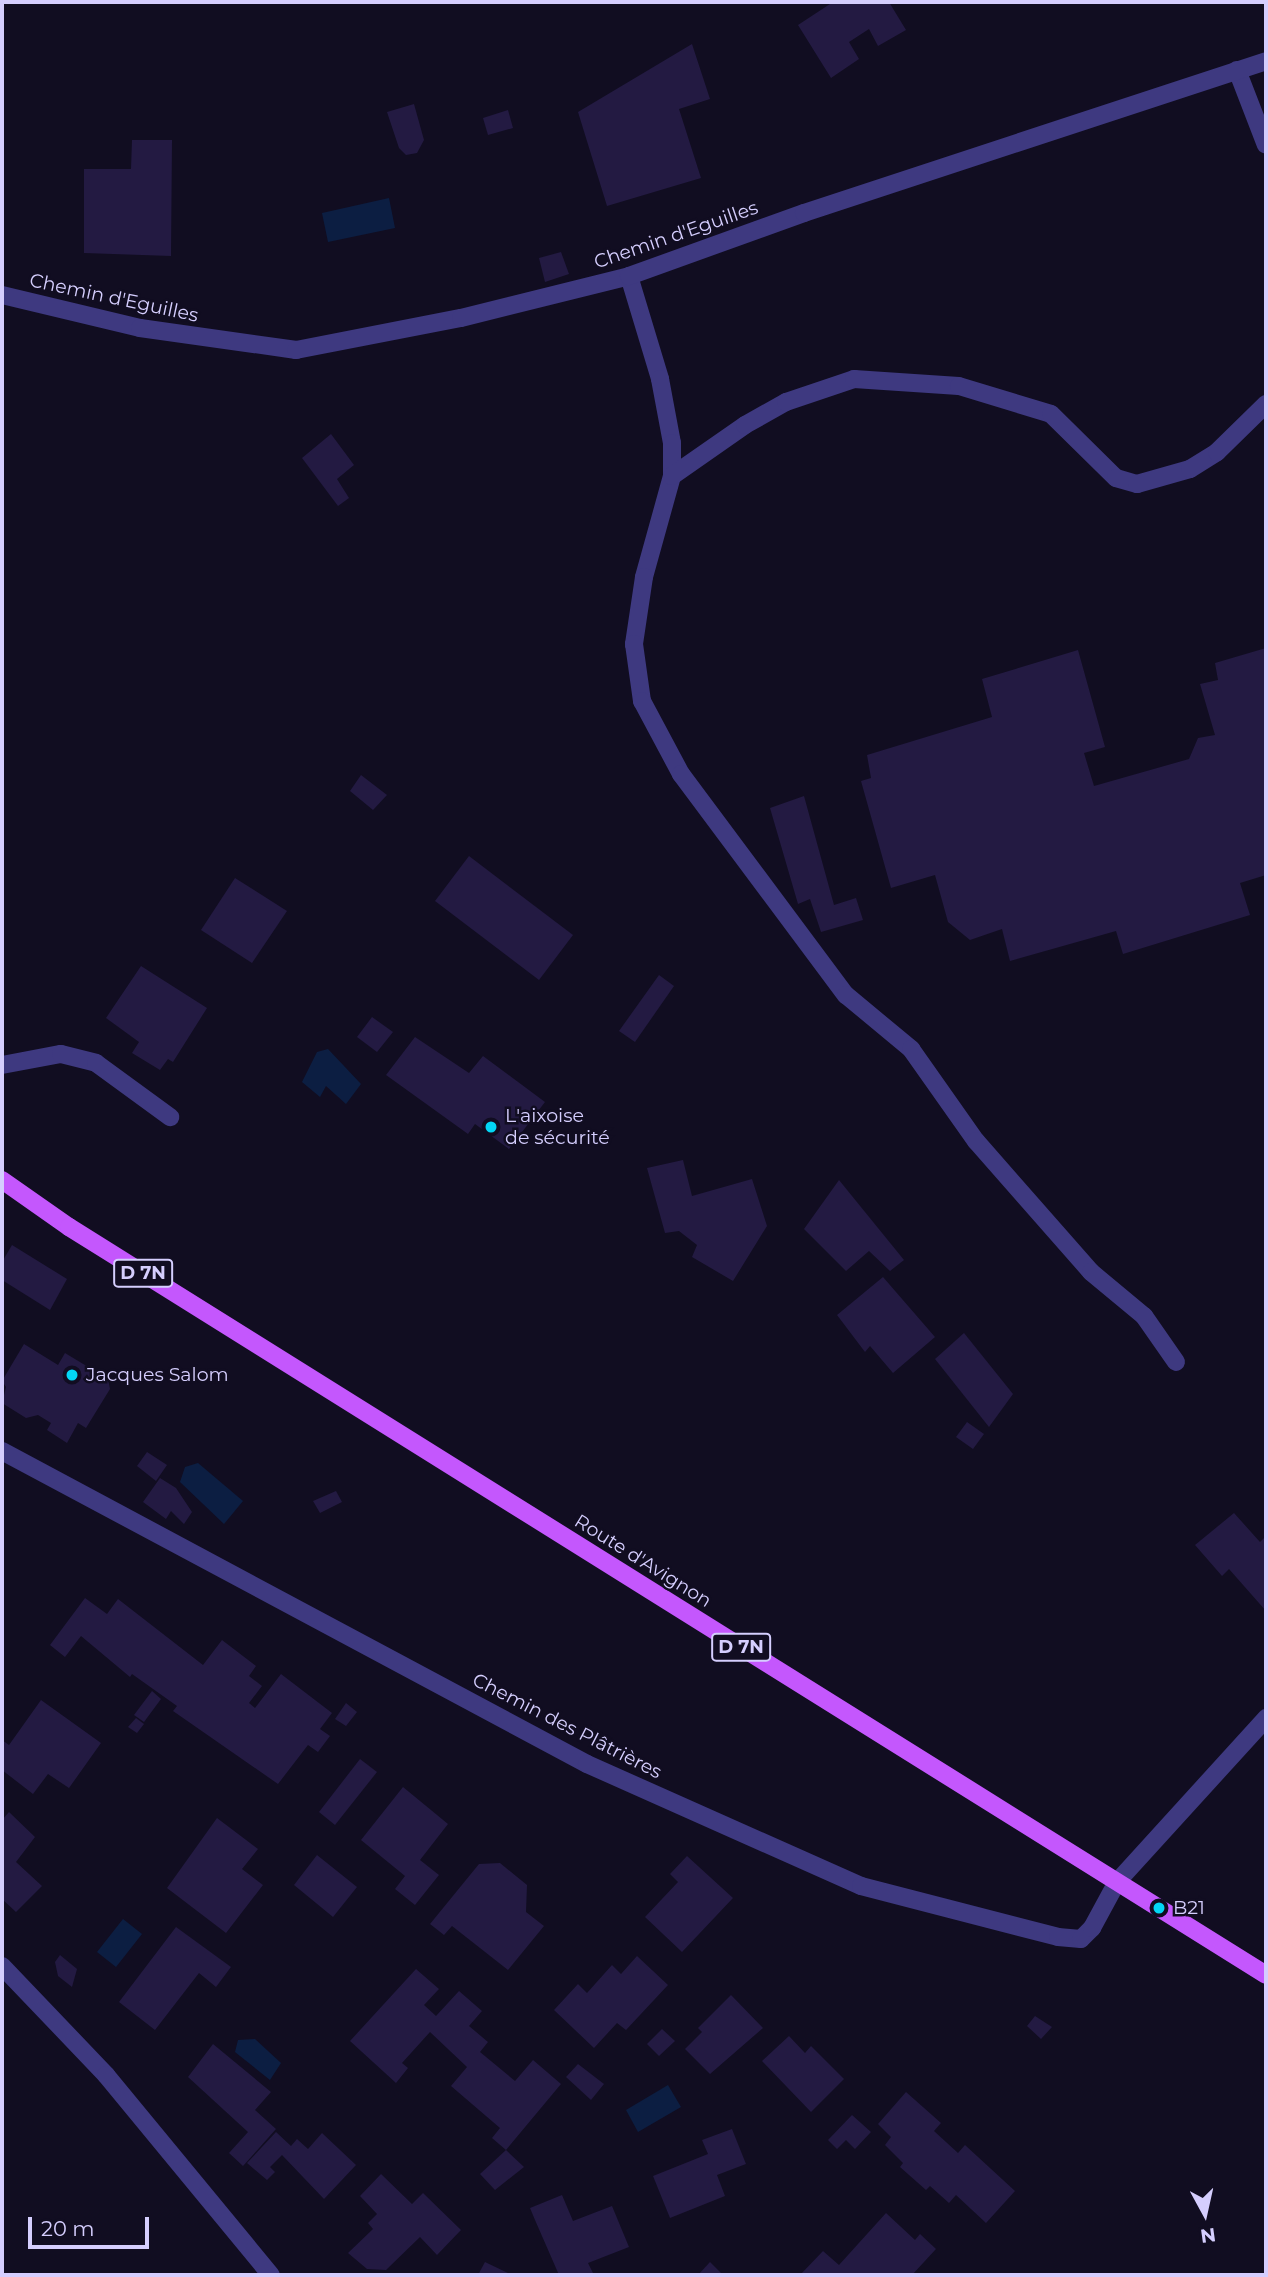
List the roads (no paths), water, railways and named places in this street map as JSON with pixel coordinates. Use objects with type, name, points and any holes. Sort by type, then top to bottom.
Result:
[{"type":"main road","name":"Route d'Avignon","points":[[2,1180],[69,1227],[1266,1975]]},
{"type":"main road","name":"Route d'Avignon","points":[[2,1191],[69,1227]]},
{"type":"street","name":"Chemin d'Eguilles","points":[[2,296],[140,328],[296,350],[461,318],[629,276],[804,213],[1266,61]]},
{"type":"street","points":[[1237,70],[1266,145]]},
{"type":"street","points":[[629,276],[667,407],[672,476],[644,577],[634,644],[642,701],[681,774],[846,995],[911,1049],[976,1141],[1091,1272],[1144,1316],[1175,1362]]},
{"type":"street","points":[[672,476],[745,425],[786,402],[854,379],[959,386],[1051,414],[1116,478],[1137,484],[1190,469],[1217,452],[1266,404]]},
{"type":"street","points":[[2,1065],[61,1054],[96,1063],[170,1116]]},
{"type":"street","name":"Chemin des Plâtrières","points":[[2,1451],[587,1764],[861,1886],[1081,1939],[1093,1928],[1117,1882]]},
{"type":"street","points":[[1117,1882],[1266,1718]]},
{"type":"street","points":[[2,1966],[106,2075],[271,2275]]},
{"type":"water","points":[[389,198],[395,228],[328,242],[322,213]]},
{"type":"water","points":[[328,1049],[361,1084],[346,1104],[326,1086],[320,1097],[302,1082],[317,1052]]},
{"type":"water","points":[[198,1463],[243,1501],[224,1524],[180,1482],[185,1467]]},
{"type":"water","points":[[123,1919],[142,1934],[116,1967],[97,1952]]},
{"type":"water","points":[[255,2039],[281,2063],[270,2080],[235,2052],[238,2040]]},
{"type":"water","points":[[668,2085],[681,2107],[638,2132],[626,2110]]},
{"type":"place","name":"L'aixoise de sécurité","points":[[491,1127]]},
{"type":"place","name":"Jacques Salom","points":[[72,1375]]},
{"type":"place","name":"B21","points":[[1159,1908]]}]
